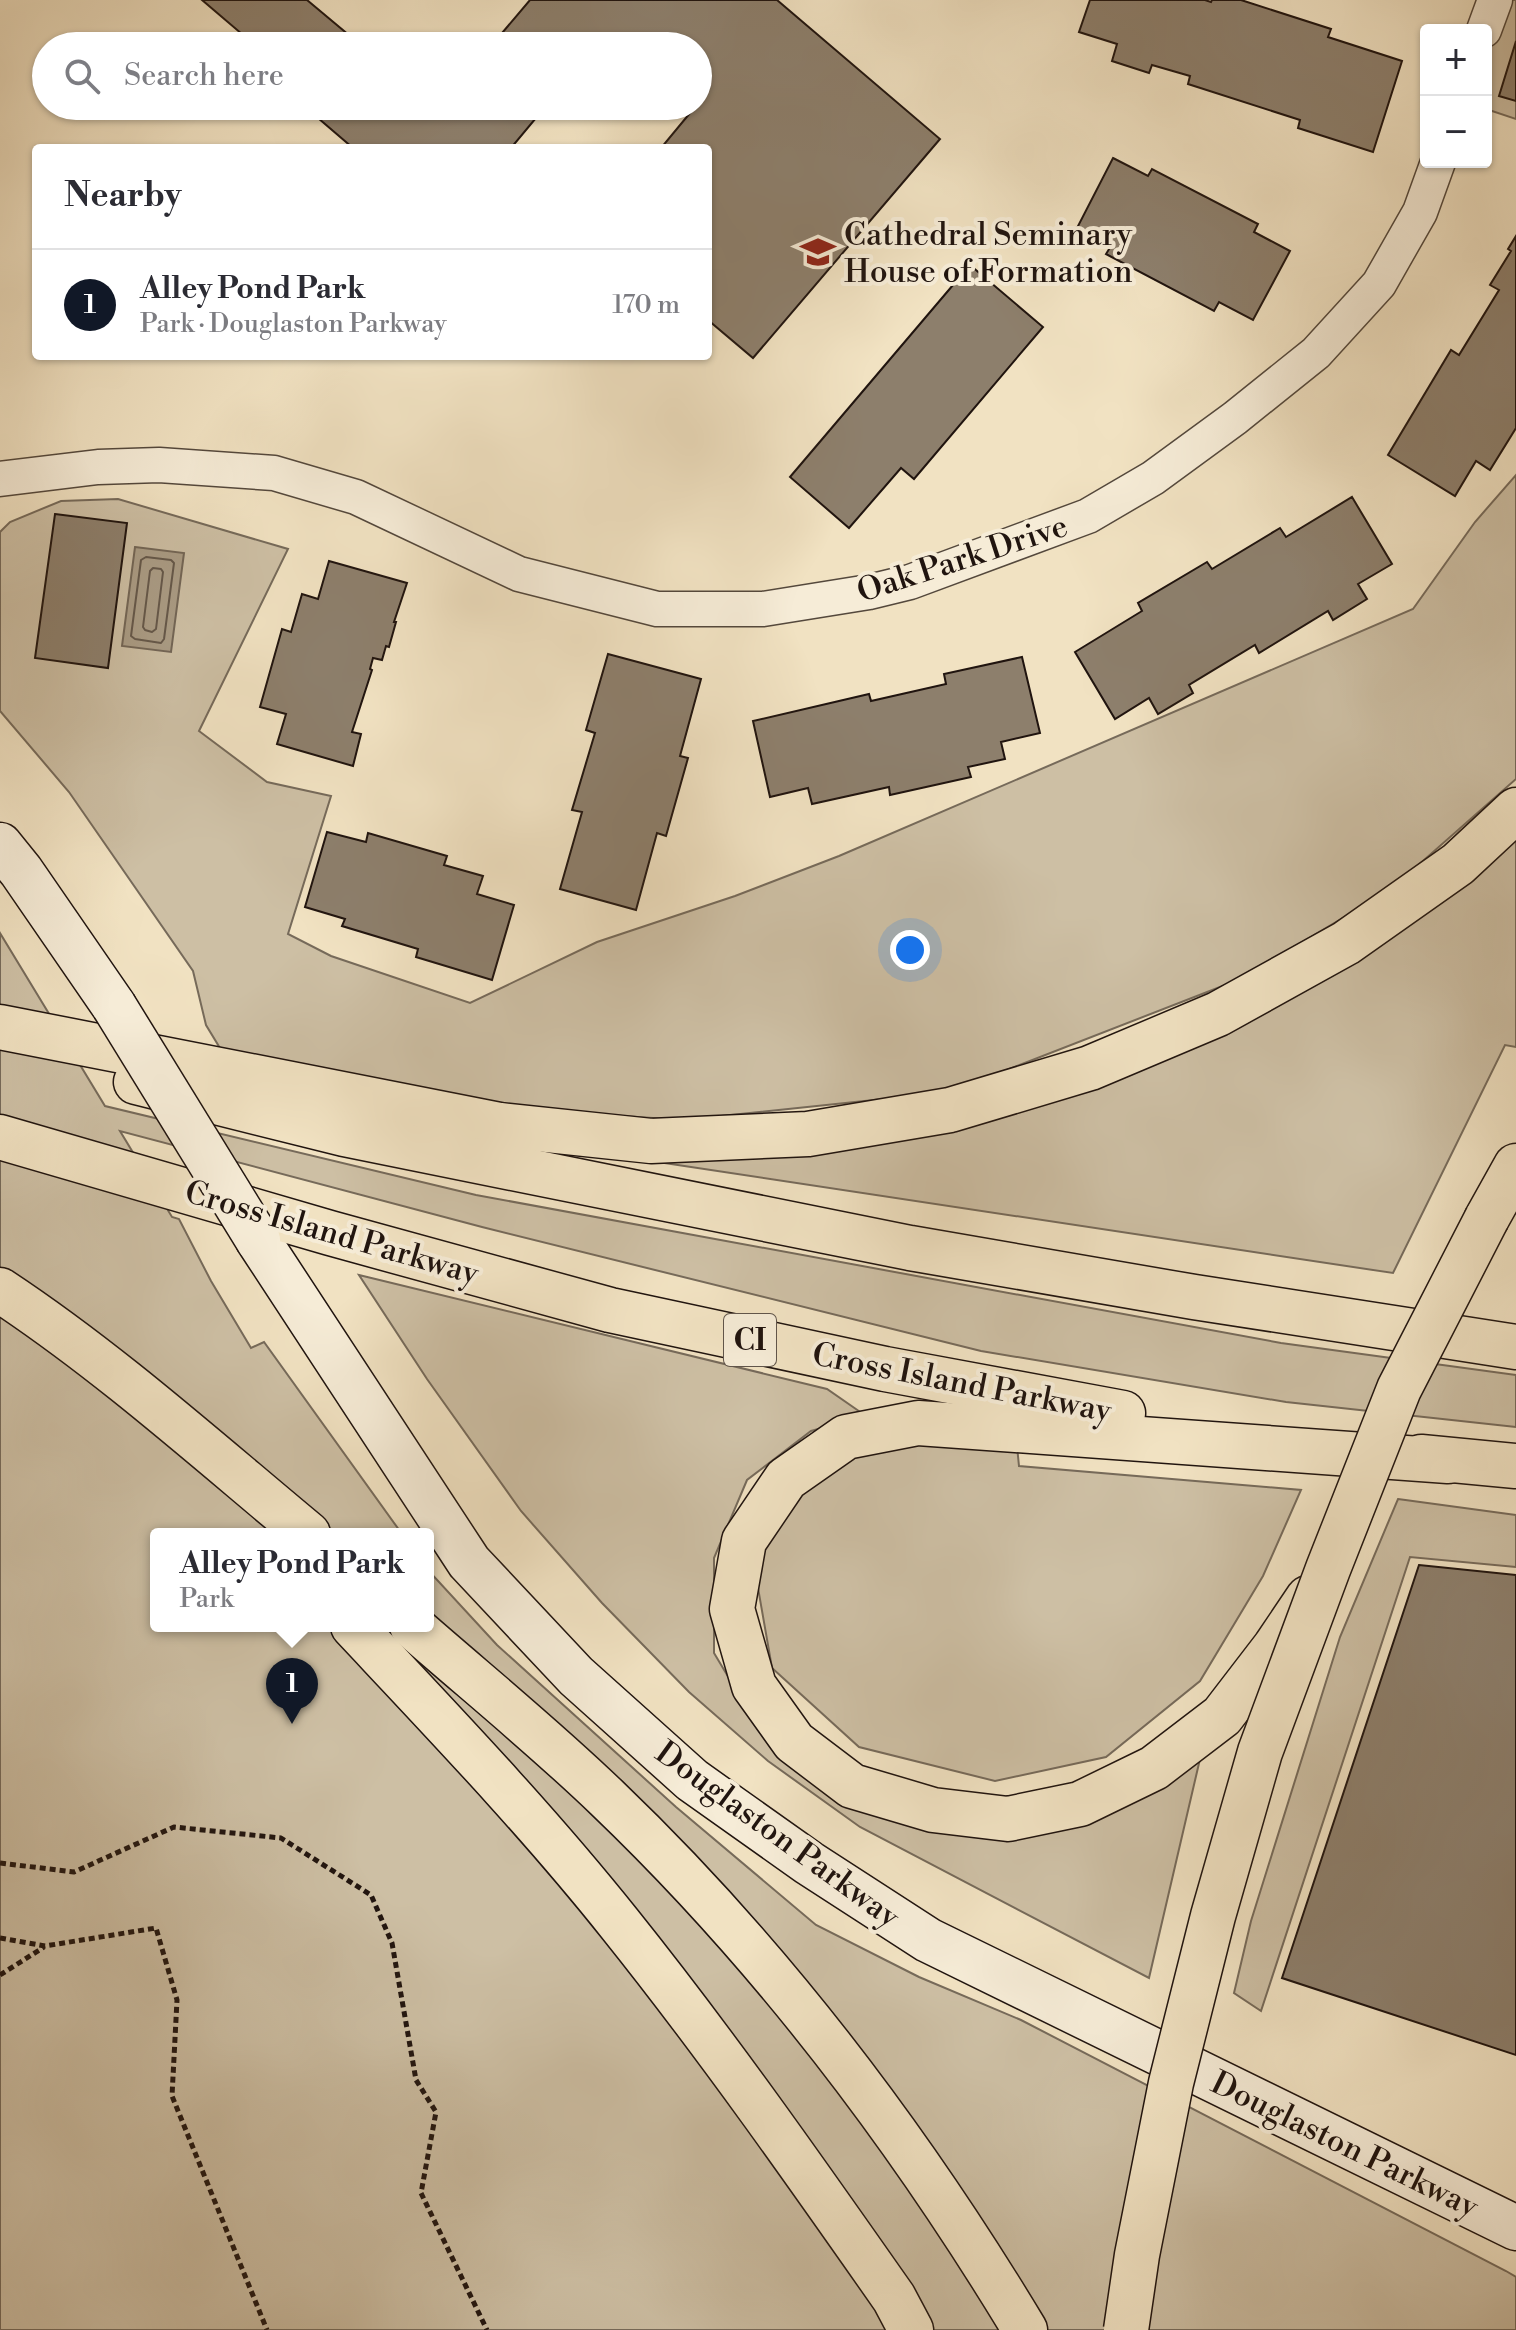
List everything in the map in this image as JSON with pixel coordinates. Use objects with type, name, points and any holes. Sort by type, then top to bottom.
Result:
[{"type":"highway","points":[[0,1027],[500,1125],[651,1141],[808,1134],[950,1110],[1090,1068],[1218,1014],[1346,943],[1458,864],[1516,810]]},
{"type":"highway","points":[[0,1045],[344,1134],[622,1192],[910,1248],[1162,1292],[1516,1347]]},
{"type":"highway","name":"Cross Island Parkway","points":[[0,1137],[610,1310],[885,1369],[1165,1421],[1448,1461],[1516,1466]]},
{"type":"highway","points":[[1126,2330],[1137,2255],[1171,2083],[1213,1916],[1260,1752],[1399,1389],[1516,1166]]},
{"type":"highway","points":[[14,1300],[142,1409],[260,1528]]},
{"type":"highway","points":[[14,1300],[165,1415],[301,1528]]},
{"type":"highway","points":[[1328,1569],[1275,1647],[1222,1716],[1154,1768],[1080,1804],[1008,1819],[933,1810],[852,1786],[840,1777],[794,1742],[754,1686],[732,1609],[744,1541],[786,1479],[846,1437],[918,1423],[1448,1461]]},
{"type":"highway","points":[[359,1632],[503,1787],[618,1922],[754,2098],[894,2298],[911,2330]]},
{"type":"highway","points":[[419,1632],[607,1798],[719,1914],[832,2045],[933,2183],[1025,2330]]},
{"type":"main road","name":"Douglaston Parkway","points":[[0,845],[114,1006],[258,1240],[469,1562],[576,1676],[692,1780],[809,1863],[928,1940],[1516,2228]]},
{"type":"street","points":[[1486,24],[1495,0]]},
{"type":"street","name":"Oak Park Drive","points":[[5,484],[98,467],[159,465],[274,473],[356,497],[519,574],[657,609],[763,609],[869,592],[910,582],[1088,516],[1153,478],[1235,418],[1316,353],[1379,284],[1420,212],[1436,168]]},
{"type":"path","points":[[0,1863],[74,1872],[174,1827],[281,1838],[371,1895],[392,1943],[416,2080],[436,2112],[421,2193],[487,2330]]},
{"type":"path","points":[[0,1938],[45,1946],[156,1928],[177,2000],[172,2096],[267,2330]]},
{"type":"path","points":[[0,1975],[45,1946]]},
{"type":"shaded area","points":[[1498,0],[1516,0],[1516,119],[1492,111],[1490,24]]},
{"type":"shaded area","points":[[1516,475],[1516,779],[1390,890],[1238,980],[950,1092],[683,1120],[518,1109],[223,1053],[206,1025],[193,971],[69,792],[0,711],[0,532],[10,522],[61,501],[118,499],[288,549],[199,731],[267,782],[331,796],[288,934],[331,956],[470,1003],[597,942],[735,896],[839,856],[1413,609],[1475,522]]},
{"type":"shaded area","points":[[1516,832],[1516,1047],[1505,1045],[1393,1273],[618,1156],[1031,1098]]},
{"type":"shaded area","points":[[0,933],[105,1106],[476,1195],[1281,1343],[1516,1375],[1516,1427],[1286,1402],[981,1351],[482,1227],[120,1131],[172,1217],[179,1219],[251,1348],[264,1342],[398,1528],[150,1528],[150,1632],[434,1632],[434,1577],[497,1645],[676,1807],[816,1925],[919,1977],[1021,2020],[1506,2271],[1516,2277],[1516,2330],[0,2330]]},
{"type":"shaded area","points":[[359,1275],[827,1389],[866,1416],[811,1431],[747,1480],[714,1558],[714,1653],[763,1735],[850,1802],[949,1834],[1076,1819],[1200,1759],[1149,1978],[860,1827],[768,1761],[689,1692],[602,1603],[521,1511],[427,1379]]},
{"type":"shaded area","points":[[873,1442],[1017,1446],[1019,1466],[1301,1490],[1263,1576],[1200,1681],[1106,1757],[995,1781],[859,1747],[772,1668],[754,1565],[800,1482]]},
{"type":"shaded area","points":[[1398,1499],[1516,1515],[1516,1567],[1410,1557],[1261,2011],[1234,1993],[1251,1921],[1340,1637]]},
{"type":"water","points":[[135,547],[184,553],[171,652],[122,646]]},
{"type":"building","points":[[202,0],[307,0],[345,32],[240,32]]},
{"type":"building","points":[[530,0],[777,0],[940,139],[753,358],[712,323],[712,144],[664,144],[684,120],[712,120],[712,32],[503,32]]},
{"type":"building","points":[[1090,0],[1241,0],[1331,29],[1328,37],[1402,61],[1373,152],[1298,128],[1300,120],[1188,84],[1190,76],[1152,65],[1149,73],[1112,61],[1117,44],[1079,32]]},
{"type":"building","points":[[1516,41],[1516,101],[1499,96]]},
{"type":"building","points":[[320,120],[534,120],[514,144],[348,144]]},
{"type":"building","points":[[1113,158],[1148,176],[1152,169],[1258,224],[1254,232],[1290,251],[1253,320],[1219,302],[1214,311],[1106,254],[1111,246],[1077,228]]},
{"type":"building","points":[[1516,236],[1516,428],[1490,470],[1476,461],[1455,496],[1388,455],[1451,350],[1459,355],[1499,290],[1490,285],[1511,251],[1508,249]]},
{"type":"building","points":[[970,265],[1043,327],[914,479],[901,468],[849,528],[790,477]]},
{"type":"building","points":[[1352,497],[1392,564],[1358,584],[1367,599],[1333,620],[1328,611],[1259,653],[1255,645],[1189,685],[1193,693],[1158,714],[1149,698],[1115,719],[1075,652],[1142,611],[1138,603],[1207,562],[1212,569],[1280,528],[1286,537]]},
{"type":"building","points":[[55,514],[127,523],[108,668],[35,658]]},
{"type":"building","points":[[329,561],[407,583],[389,647],[386,646],[382,660],[373,658],[352,732],[361,734],[353,766],[277,744],[286,714],[260,707],[282,629],[291,632],[302,594],[318,599]]},
{"type":"building","points":[[608,654],[701,679],[680,756],[688,758],[666,836],[657,833],[636,910],[560,889],[582,812],[572,810],[595,733],[586,730]]},
{"type":"building","points":[[1022,657],[1040,733],[1001,742],[1005,759],[968,767],[971,777],[890,795],[889,787],[812,804],[808,788],[770,797],[753,721],[869,694],[871,701],[946,684],[944,674]]},
{"type":"building","points":[[327,832],[366,842],[368,833],[447,856],[444,865],[483,876],[477,894],[514,905],[492,980],[416,957],[418,949],[342,926],[345,919],[305,907]]},
{"type":"building","points":[[1419,1565],[1516,1575],[1516,2055],[1282,1978]]},
{"type":"place","name":"Cathedral Seminary House of Formation","points":[[818,252]]},
{"type":"place","name":"Alley Pond Park","points":[[292,1724]]}]
